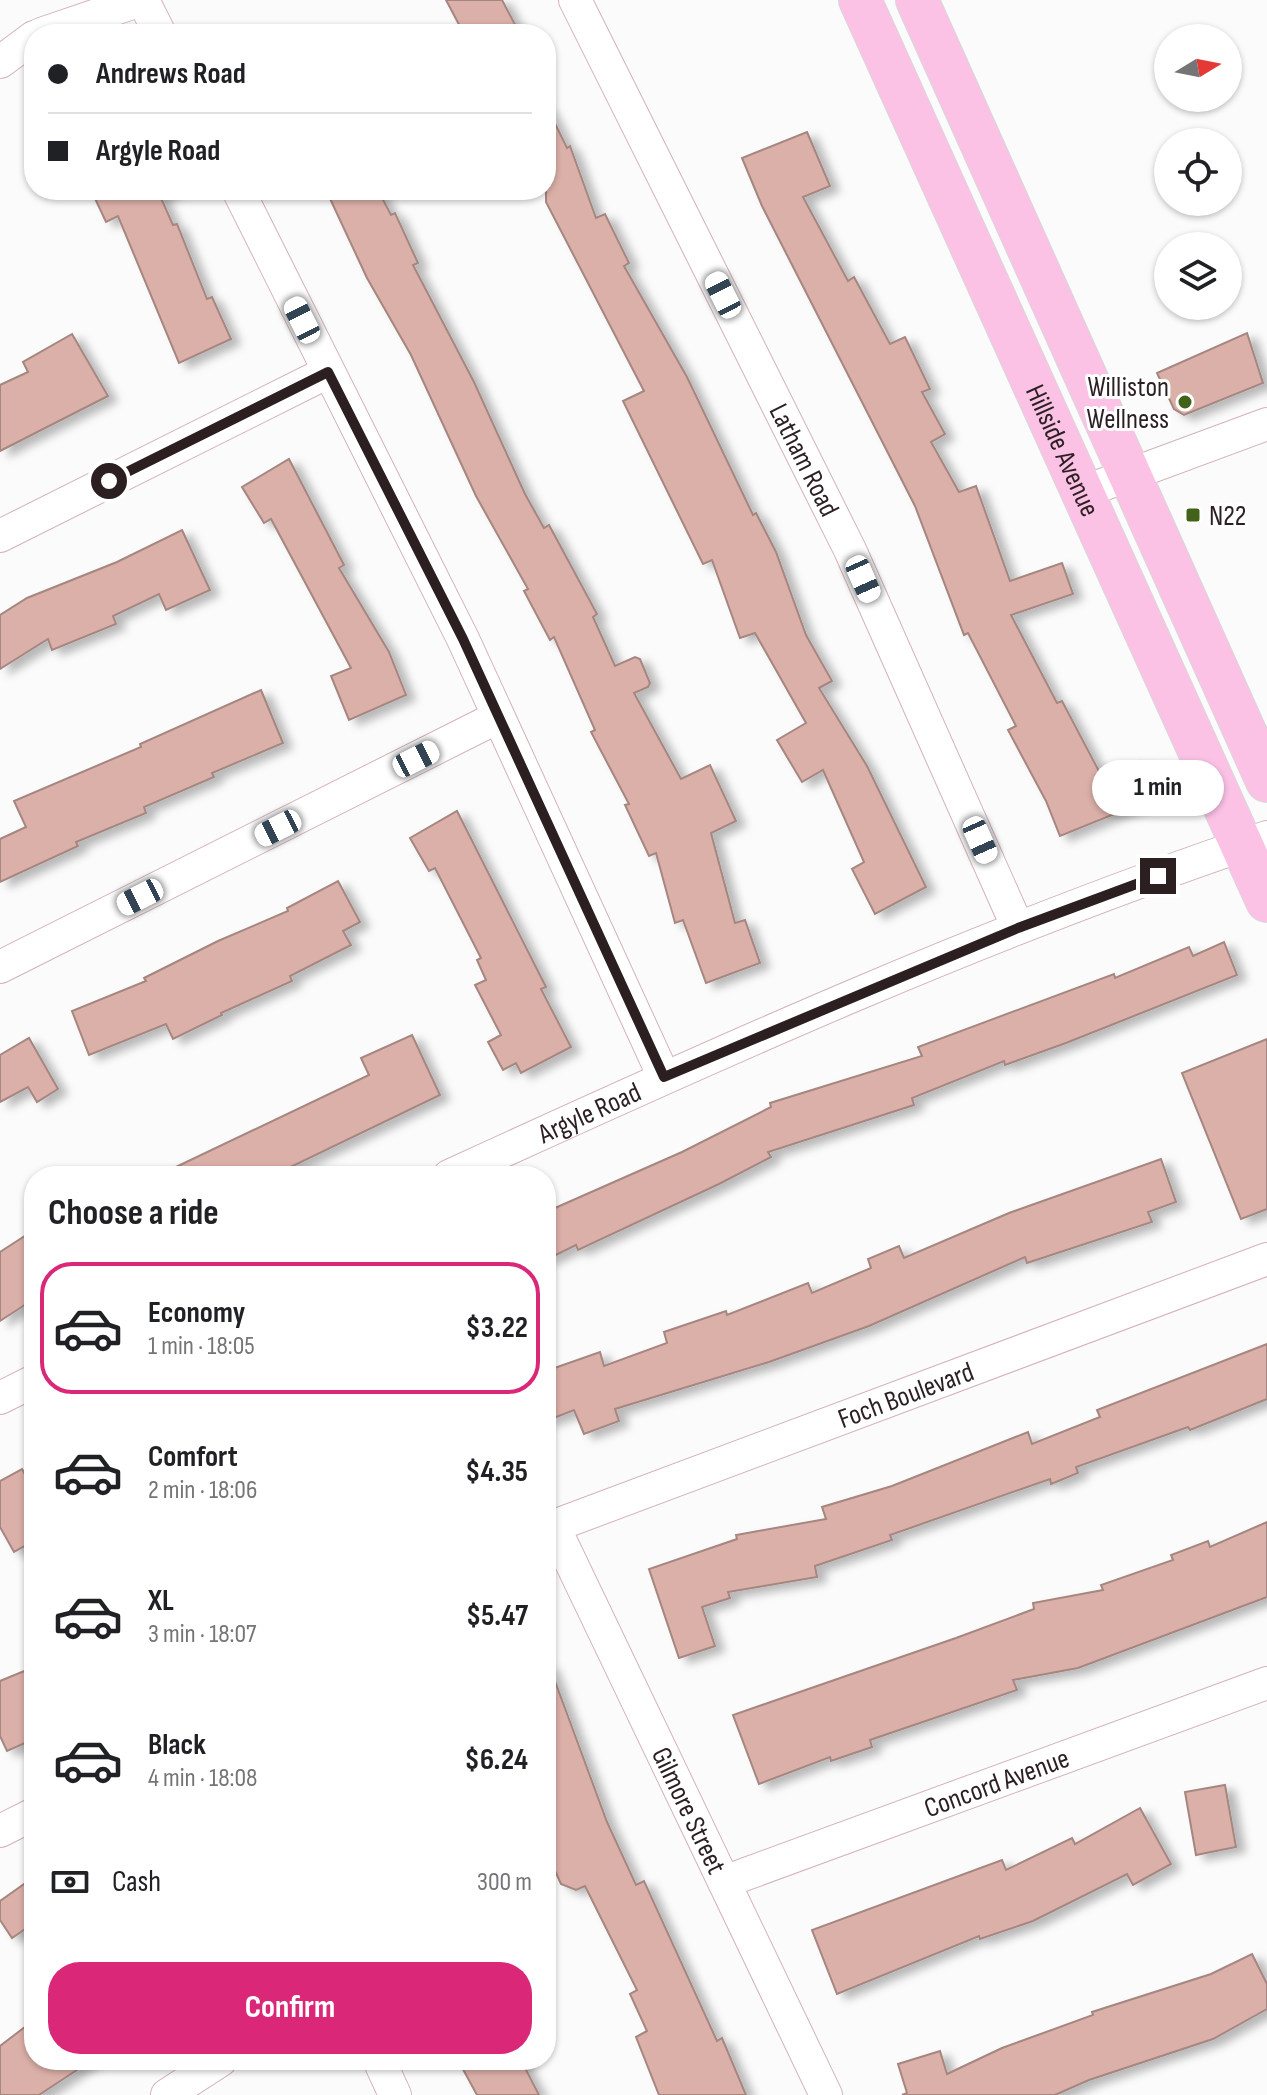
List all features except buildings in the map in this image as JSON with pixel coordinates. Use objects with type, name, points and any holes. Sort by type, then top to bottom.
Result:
[{"type":"main road","name":"Hillside Avenue","points":[[860,0],[1083,492],[1255,841],[1267,901]]},
{"type":"main road","name":"Hillside Avenue","points":[[917,0],[1267,781]]},
{"type":"street","points":[[71,24],[142,0],[155,24]]},
{"type":"street","name":"Latham Road","points":[[575,0],[850,550],[1018,928]]},
{"type":"street","points":[[0,62],[24,44]]},
{"type":"street","points":[[243,200],[463,639],[664,1077]]},
{"type":"street","points":[[0,536],[328,372]]},
{"type":"street","points":[[1083,492],[1267,424]]},
{"type":"street","points":[[0,967],[498,717]]},
{"type":"street","name":"Argyle Road","points":[[471,1166],[664,1077],[1018,928],[1255,841]]},
{"type":"street","name":"Foch Boulevard","points":[[556,1526],[1267,1259]]},
{"type":"street","points":[[0,1398],[24,1386]]},
{"type":"street","name":"Gilmore Street","points":[[556,1540],[826,2095]]},
{"type":"street","name":"Concord Avenue","points":[[724,1882],[1267,1683]]},
{"type":"street","points":[[0,1831],[24,1819]]},
{"type":"street","points":[[167,2095],[206,2070]]},
{"type":"street","points":[[384,2070],[395,2095]]},
{"type":"place","name":"Williston Wellness","points":[[1185,402]]},
{"type":"place","name":"N22","points":[[1193,515]]},
{"type":"route","points":[[109,481],[328,372],[463,639],[664,1077],[1018,928],[1158,876]]}]
